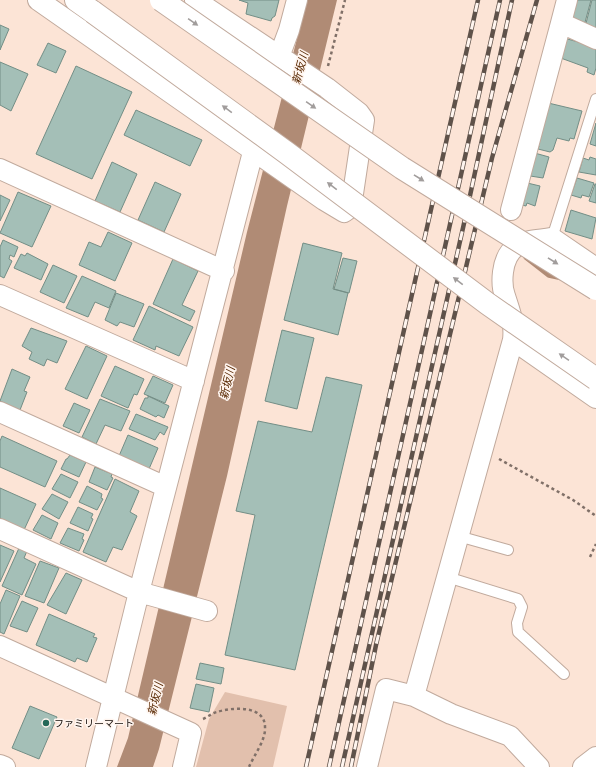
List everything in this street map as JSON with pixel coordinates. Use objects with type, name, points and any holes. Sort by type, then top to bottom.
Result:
[{"type":"street","points":[[38,0],[253,152],[344,212],[350,207],[364,120],[359,113],[325,87],[195,0]]},
{"type":"street","points":[[76,0],[294,157],[488,304],[596,378]]},
{"type":"street","points":[[161,0],[402,168],[596,289]]},
{"type":"street","points":[[279,57],[289,30],[297,0]]},
{"type":"street","points":[[512,210],[567,0]]},
{"type":"street","points":[[561,23],[596,39]]},
{"type":"street","points":[[96,767],[139,592],[224,271],[253,152]]},
{"type":"street","points":[[0,169],[224,271]]},
{"type":"street","points":[[414,696],[481,449],[513,340],[513,318],[504,295],[504,267],[517,245],[532,240],[552,238],[596,268]]},
{"type":"street","points":[[0,294],[194,381]]},
{"type":"street","points":[[513,340],[596,398]]},
{"type":"street","points":[[0,412],[166,487]]},
{"type":"street","points":[[0,529],[139,592],[206,611]]},
{"type":"street","points":[[0,646],[184,730],[183,767]]},
{"type":"street","points":[[367,767],[386,689],[414,696],[451,714],[510,736],[539,767]]},
{"type":"street","points":[[583,767],[596,757]]},
{"type":"street","points":[[0,765],[5,767]]},
{"type":"lane","points":[[552,238],[596,99]]},
{"type":"lane","points":[[458,536],[508,550]]},
{"type":"lane","points":[[447,577],[518,599],[522,607],[517,623],[518,632],[564,674]]},
{"type":"path","points":[[325,87],[345,0]]},
{"type":"path","points":[[481,449],[573,500],[596,516]]},
{"type":"path","points":[[590,557],[596,544]]},
{"type":"path","points":[[184,730],[216,712],[233,709],[251,710],[260,715],[265,727],[264,736],[249,767]]},
{"type":"shaded area","points":[[225,692],[287,706],[273,767],[196,767],[209,719]]},
{"type":"water","name":"新坂川","points":[[307,0],[337,0],[287,206],[227,476],[159,749],[153,767],[117,767],[128,738],[247,232]]},
{"type":"building","points":[[239,0],[279,0],[275,16],[271,21],[246,14],[248,3]]},
{"type":"building","points":[[572,0],[591,0],[584,26],[570,23]]},
{"type":"building","points":[[592,0],[596,0],[596,30],[585,27]]},
{"type":"building","points":[[0,25],[9,29],[0,50]]},
{"type":"building","points":[[564,38],[596,47],[596,68],[594,75],[587,72],[588,68],[558,57]]},
{"type":"building","points":[[48,43],[66,51],[56,73],[37,65]]},
{"type":"building","points":[[0,62],[28,74],[11,111],[0,105]]},
{"type":"building","points":[[76,66],[132,92],[92,179],[36,154]]},
{"type":"building","points":[[544,102],[582,111],[574,139],[570,138],[569,141],[557,138],[553,150],[550,152],[538,149],[539,146],[533,144]]},
{"type":"building","points":[[136,110],[202,140],[190,166],[124,135]]},
{"type":"building","points":[[596,123],[596,146],[590,144]]},
{"type":"building","points":[[531,152],[549,157],[543,178],[524,175]]},
{"type":"building","points":[[590,157],[596,159],[596,175],[579,172],[583,158],[589,160]]},
{"type":"building","points":[[112,162],[137,174],[120,212],[95,201]]},
{"type":"building","points":[[577,178],[594,183],[589,197],[582,195],[581,198],[571,195]]},
{"type":"building","points":[[155,182],[181,194],[164,232],[138,220]]},
{"type":"building","points":[[523,182],[540,186],[535,206],[527,203],[526,206],[518,204]]},
{"type":"building","points":[[596,184],[596,203],[589,201]]},
{"type":"building","points":[[18,192],[51,206],[32,247],[0,233]]},
{"type":"building","points":[[0,195],[10,200],[0,221]]},
{"type":"building","points":[[571,210],[596,218],[592,239],[565,231]]},
{"type":"building","points":[[108,232],[132,243],[115,281],[79,265],[89,242],[101,247]]},
{"type":"building","points":[[3,240],[18,247],[14,257],[10,255],[9,259],[12,261],[4,278],[0,276],[0,247]]},
{"type":"building","points":[[303,243],[342,253],[333,289],[348,293],[338,335],[284,320]]},
{"type":"building","points":[[27,253],[48,264],[41,280],[14,268],[21,254],[25,256]]},
{"type":"building","points":[[343,258],[357,261],[349,293],[334,289]]},
{"type":"building","points":[[173,259],[198,271],[182,305],[195,311],[190,321],[153,304]]},
{"type":"building","points":[[53,265],[77,276],[64,303],[40,292]]},
{"type":"building","points":[[82,276],[116,291],[109,308],[95,302],[88,317],[66,308]]},
{"type":"building","points":[[116,293],[144,304],[134,327],[120,322],[117,326],[105,320]]},
{"type":"building","points":[[149,306],[193,327],[179,356],[156,346],[155,350],[133,340]]},
{"type":"building","points":[[31,328],[67,341],[57,363],[47,359],[44,366],[29,359],[32,352],[22,346]]},
{"type":"building","points":[[282,330],[314,338],[297,409],[265,401]]},
{"type":"building","points":[[86,346],[107,356],[87,399],[65,389]]},
{"type":"building","points":[[115,366],[144,379],[137,395],[134,394],[128,408],[101,396]]},
{"type":"building","points":[[12,369],[30,377],[24,391],[27,392],[20,410],[0,401]]},
{"type":"building","points":[[153,376],[173,385],[165,403],[144,394]]},
{"type":"building","points":[[326,377],[362,385],[295,670],[225,655],[255,515],[236,511],[258,421],[312,432]]},
{"type":"building","points":[[148,396],[169,406],[164,418],[158,415],[156,417],[140,409],[145,398],[148,398]]},
{"type":"building","points":[[100,399],[130,411],[121,431],[105,425],[96,444],[82,437]]},
{"type":"building","points":[[74,403],[90,410],[79,433],[63,426]]},
{"type":"building","points":[[136,414],[168,427],[164,435],[160,432],[155,440],[129,429]]},
{"type":"building","points":[[128,435],[158,448],[149,469],[119,456]]},
{"type":"building","points":[[2,436],[57,461],[45,487],[0,467],[0,441]]},
{"type":"building","points":[[70,455],[86,462],[79,477],[61,469],[66,459]]},
{"type":"building","points":[[95,467],[112,474],[111,477],[113,478],[107,490],[89,482]]},
{"type":"building","points":[[61,474],[78,482],[70,498],[52,489]]},
{"type":"building","points":[[115,479],[139,491],[130,512],[137,516],[122,550],[113,547],[106,562],[83,552]]},
{"type":"building","points":[[87,486],[102,494],[101,498],[103,499],[97,510],[79,502]]},
{"type":"building","points":[[0,488],[36,504],[24,530],[0,519]]},
{"type":"building","points":[[52,494],[68,502],[59,519],[42,509]]},
{"type":"building","points":[[78,507],[93,514],[91,518],[93,519],[88,531],[70,523]]},
{"type":"building","points":[[42,515],[58,523],[51,539],[33,530]]},
{"type":"building","points":[[68,528],[84,534],[82,539],[84,540],[79,551],[60,543]]},
{"type":"building","points":[[0,545],[14,551],[0,582]]},
{"type":"building","points":[[19,548],[27,551],[24,558],[36,564],[22,595],[2,586]]},
{"type":"building","points":[[40,561],[59,568],[44,603],[25,596]]},
{"type":"building","points":[[66,573],[82,580],[66,614],[47,605]]},
{"type":"building","points":[[6,590],[20,596],[4,634],[0,632],[0,604]]},
{"type":"building","points":[[22,601],[38,608],[27,632],[10,626]]},
{"type":"building","points":[[49,614],[95,634],[93,637],[97,638],[87,662],[77,658],[75,662],[36,645]]},
{"type":"building","points":[[200,663],[224,668],[221,684],[196,679]]},
{"type":"building","points":[[196,684],[214,688],[209,712],[190,708]]},
{"type":"building","points":[[30,706],[57,717],[39,759],[12,748]]},
{"type":"waterway","points":[[309,88],[318,95]]},
{"type":"waterway","points":[[526,257],[549,275],[563,278]]},
{"type":"railway","points":[[306,767],[478,0]]},
{"type":"railway","points":[[329,767],[500,0]]},
{"type":"railway","points":[[342,767],[465,219],[512,0]]},
{"type":"railway","points":[[351,767],[376,645],[492,158],[537,0]]},
{"type":"place","name":"ファミリーマート","points":[[46,723]]}]
